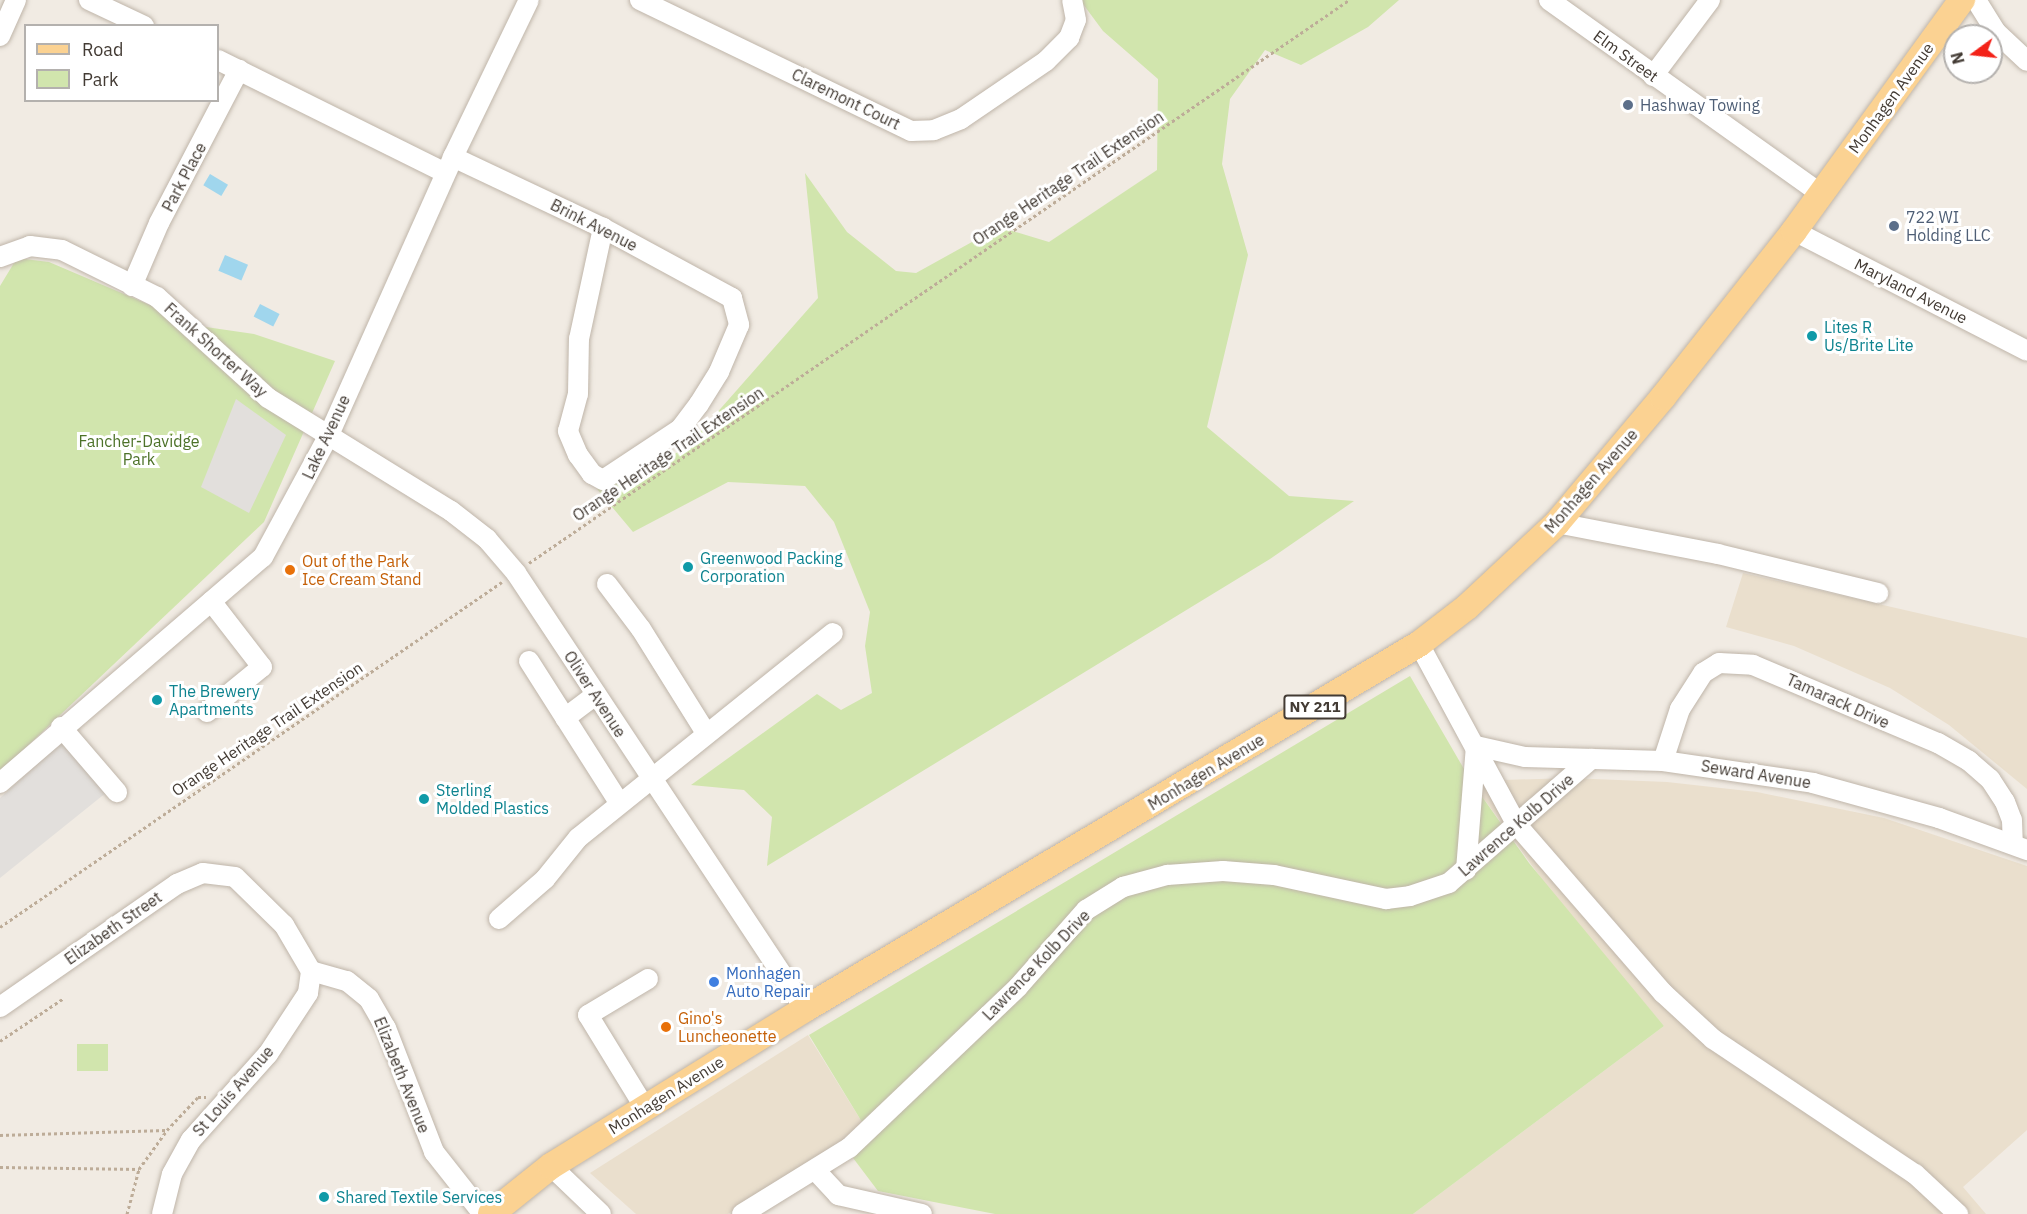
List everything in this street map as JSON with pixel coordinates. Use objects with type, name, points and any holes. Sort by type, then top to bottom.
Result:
[{"type":"main road","name":"Monhagen Avenue","points":[[491,1214],[551,1166],[806,1009],[1419,644],[1467,608],[1557,523],[1663,397],[1794,231],[1962,0]]},
{"type":"street","points":[[0,36],[16,0]]},
{"type":"street","points":[[89,0],[140,24]]},
{"type":"street","name":"Lake Avenue","points":[[0,783],[61,728],[263,557],[328,438],[449,165],[529,0]]},
{"type":"street","name":"Claremont Court","points":[[640,0],[911,131],[934,130],[961,119],[1046,62],[1070,38],[1076,20],[1072,0]]},
{"type":"street","name":"Elm Street","points":[[1549,0],[1821,194]]},
{"type":"street","points":[[1653,76],[1710,0]]},
{"type":"street","points":[[1976,0],[1996,32],[2027,61]]},
{"type":"street","name":"Brink Avenue","points":[[219,60],[449,165],[603,228],[732,298],[739,325],[719,372],[699,404],[680,429],[610,478],[599,480],[578,455],[568,430],[578,394],[579,339],[603,228]]},
{"type":"street","name":"Park Place","points":[[132,286],[159,223],[239,70]]},
{"type":"street","name":"Maryland Avenue","points":[[1794,231],[2027,351]]},
{"type":"street","name":"Frank Shorter Way","points":[[0,257],[30,246],[62,250],[157,297],[246,382],[328,438]]},
{"type":"street","name":"Oliver Avenue","points":[[328,438],[451,511],[487,539],[516,573],[806,1009]]},
{"type":"street","points":[[1557,523],[1718,555],[1878,593]]},
{"type":"street","points":[[607,584],[641,629],[706,734]]},
{"type":"street","points":[[207,712],[262,667],[211,601]]},
{"type":"street","points":[[499,919],[544,879],[578,838],[833,633]]},
{"type":"street","points":[[1419,644],[1517,825],[1663,993],[1713,1039],[1915,1174],[1958,1214]]},
{"type":"street","points":[[529,661],[620,804]]},
{"type":"street","name":"Tamarack Drive","points":[[1663,761],[1680,709],[1704,673],[1719,663],[1753,664],[1938,743],[1969,761],[1989,779],[2005,802],[2020,847]]},
{"type":"street","points":[[565,718],[596,695]]},
{"type":"street","points":[[61,728],[117,792]]},
{"type":"street","points":[[1466,870],[1476,746]]},
{"type":"street","name":"Seward Avenue","points":[[1476,746],[1525,757],[1663,761],[1762,773],[1840,789],[2020,847]]},
{"type":"street","name":"Lawrence Kolb Drive","points":[[742,1214],[816,1171],[849,1148],[1018,987],[1086,910],[1123,887],[1167,875],[1223,871],[1274,875],[1386,899],[1410,896],[1449,883],[1591,759]]},
{"type":"street","name":"Elizabeth Street","points":[[0,1007],[177,884],[203,873],[235,877],[284,925],[310,971]]},
{"type":"street","name":"St Louis Avenue","points":[[162,1214],[172,1174],[191,1140],[268,1054],[308,993],[310,971]]},
{"type":"street","name":"Elizabeth Avenue","points":[[310,971],[347,981],[369,999],[386,1028],[434,1152],[483,1214]]},
{"type":"street","points":[[645,1108],[588,1015],[648,979]]},
{"type":"street","points":[[551,1166],[601,1214]]},
{"type":"street","points":[[816,1171],[838,1195],[922,1214]]},
{"type":"path","name":"Orange Heritage Trail Extension","points":[[0,927],[1349,0]]},
{"type":"path","points":[[0,1041],[64,998]]},
{"type":"path","points":[[0,1135],[167,1130]]},
{"type":"path","points":[[0,1167],[139,1169]]},
{"type":"shaded area","points":[[236,399],[286,435],[249,513],[201,487]]},
{"type":"shaded area","points":[[1743,573],[2027,638],[2027,789],[1949,725],[1890,688],[1794,646],[1726,627]]},
{"type":"shaded area","points":[[68,736],[112,788],[0,878],[0,798]]},
{"type":"shaded area","points":[[1569,778],[1667,782],[1757,792],[1884,818],[2027,866],[2027,1130],[1963,1187],[1986,1214],[1413,1214],[1664,1026],[1559,903],[1471,781]]},
{"type":"shaded area","points":[[808,1035],[865,1127],[728,1214],[636,1214],[590,1173]]},
{"type":"green space","points":[[1080,0],[1399,0],[1368,27],[1301,65],[1265,50],[1230,99],[1222,164],[1248,255],[1207,427],[1289,496],[1354,501],[1270,559],[767,866],[772,817],[744,790],[691,785],[817,694],[841,710],[872,693],[865,646],[870,612],[834,522],[805,486],[728,482],[633,532],[597,489],[685,449],[818,298],[805,173],[847,232],[896,271],[916,273],[999,227],[1049,242],[1157,170],[1158,79],[1103,31]]},
{"type":"green space","name":"Fancher-Davidge Park","points":[[17,258],[49,262],[199,326],[254,334],[335,361],[264,522],[0,772],[0,286]]},
{"type":"green space","points":[[1410,676],[1471,781],[1529,863],[1664,1026],[1413,1214],[995,1214],[878,1191],[841,1142],[865,1127],[809,1035]]},
{"type":"green space","points":[[77,1044],[108,1044],[108,1071],[77,1071]]},
{"type":"water","points":[[210,174],[228,185],[221,196],[203,185]]},
{"type":"water","points":[[225,255],[248,265],[241,280],[218,271]]},
{"type":"water","points":[[260,304],[280,314],[273,326],[254,316]]},
{"type":"place","name":"Hashway Towing","points":[[1628,105]]},
{"type":"place","name":"722 WI Holding LLC","points":[[1894,226]]},
{"type":"place","name":"Lites R Us/Brite Lite","points":[[1812,336]]},
{"type":"place","name":"Greenwood Packing Corporation","points":[[688,567]]},
{"type":"place","name":"Out of the Park Ice Cream Stand","points":[[290,570]]},
{"type":"place","name":"The Brewery Apartments","points":[[157,700]]},
{"type":"place","name":"Sterling Molded Plastics","points":[[424,799]]},
{"type":"place","name":"Monhagen Auto Repair","points":[[714,982]]},
{"type":"place","name":"Gino's Luncheonette","points":[[666,1027]]},
{"type":"place","name":"Shared Textile Services","points":[[324,1197]]}]
